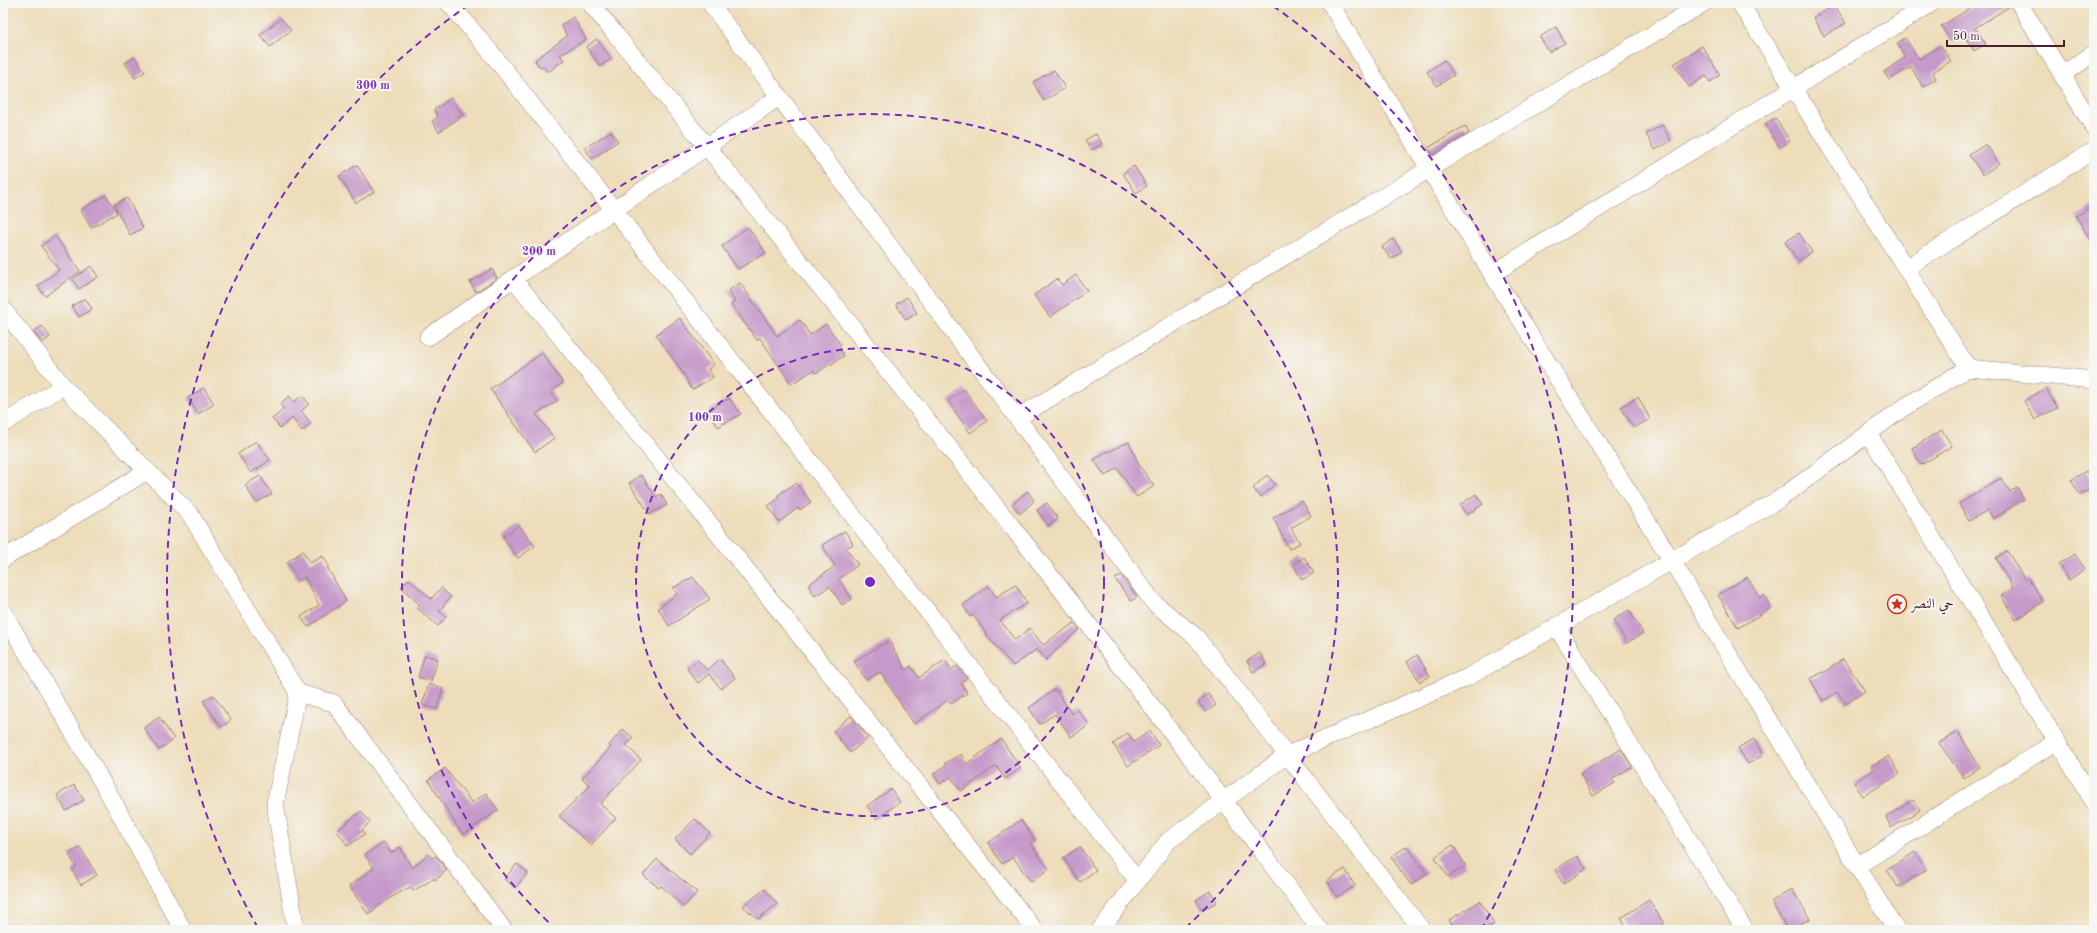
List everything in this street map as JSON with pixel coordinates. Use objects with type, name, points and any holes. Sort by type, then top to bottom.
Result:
[{"type":"street","points":[[449,3],[489,50],[1138,881]]},
{"type":"street","points":[[590,3],[894,378],[1225,801],[1320,930]]},
{"type":"street","points":[[710,3],[1154,603],[1196,637],[1422,930]]},
{"type":"street","points":[[1330,3],[1492,274],[1672,561],[1896,930]]},
{"type":"street","points":[[1017,418],[1704,3]]},
{"type":"street","points":[[1740,3],[1968,368]]},
{"type":"street","points":[[1492,274],[1932,3]]},
{"type":"street","points":[[2019,3],[2094,128]]},
{"type":"street","points":[[2062,74],[2094,53]]},
{"type":"street","points":[[428,337],[779,97]]},
{"type":"street","points":[[1906,268],[2094,150]]},
{"type":"street","points":[[513,278],[1035,930]]},
{"type":"street","points":[[3,309],[63,386],[190,514],[298,693],[275,804],[296,930]]},
{"type":"street","points":[[1100,930],[1168,841],[1287,755],[1468,677],[1778,500],[1903,408],[1968,368],[2094,380]]},
{"type":"street","points":[[3,424],[63,386]]},
{"type":"street","points":[[1868,433],[2094,802]]},
{"type":"street","points":[[3,559],[148,472]]},
{"type":"street","points":[[3,612],[109,794],[183,930]]},
{"type":"street","points":[[1556,626],[1745,930]]},
{"type":"street","points":[[298,693],[334,703],[504,930]]},
{"type":"street","points":[[1857,866],[2057,741]]},
{"type":"building","points":[[1979,3],[2009,3],[2010,6],[1975,28],[1986,44],[1974,51],[1963,33],[1951,41],[1941,26]]},
{"type":"building","points":[[1834,5],[1846,23],[1824,36],[1813,18]]},
{"type":"building","points":[[573,17],[586,39],[560,55],[564,60],[548,72],[543,66],[540,67],[535,60],[567,36],[561,25]]},
{"type":"building","points":[[281,18],[291,30],[270,47],[260,35]]},
{"type":"building","points":[[1556,27],[1565,43],[1549,52],[1540,37]]},
{"type":"building","points":[[1905,38],[1919,59],[1941,46],[1951,61],[1933,72],[1936,79],[1923,87],[1911,67],[1889,80],[1884,72],[1905,57],[1897,43]]},
{"type":"building","points":[[597,39],[611,59],[600,66],[586,47]]},
{"type":"building","points":[[1702,46],[1720,75],[1710,82],[1706,76],[1689,87],[1674,64]]},
{"type":"building","points":[[135,57],[145,72],[135,78],[125,63]]},
{"type":"building","points":[[1444,60],[1454,75],[1437,86],[1427,72]]},
{"type":"building","points":[[1054,70],[1065,88],[1044,101],[1033,82]]},
{"type":"building","points":[[451,98],[463,115],[439,132],[432,121],[438,117],[434,110]]},
{"type":"building","points":[[1775,118],[1790,141],[1780,148],[1765,124]]},
{"type":"building","points":[[1662,125],[1671,141],[1655,150],[1646,134]]},
{"type":"building","points":[[1465,126],[1469,133],[1433,155],[1428,148]]},
{"type":"building","points":[[611,131],[618,141],[592,159],[585,148]]},
{"type":"building","points":[[1096,134],[1102,144],[1091,150],[1085,140]]},
{"type":"building","points":[[1986,144],[1999,163],[1983,175],[1969,155]]},
{"type":"building","points":[[357,165],[374,192],[356,203],[339,176]]},
{"type":"building","points":[[1134,166],[1147,186],[1136,193],[1123,173]]},
{"type":"building","points":[[106,195],[117,213],[91,228],[81,210]]},
{"type":"building","points":[[127,198],[143,228],[130,235],[114,205]]},
{"type":"building","points":[[2094,205],[2094,246],[2076,216]]},
{"type":"building","points":[[748,227],[766,253],[738,269],[722,246]]},
{"type":"building","points":[[1799,233],[1812,252],[1798,261],[1785,242]]},
{"type":"building","points":[[55,236],[80,271],[45,296],[38,286],[59,270],[41,246]]},
{"type":"building","points":[[1393,239],[1402,252],[1391,259],[1382,247]]},
{"type":"building","points":[[91,266],[98,277],[79,289],[72,279]]},
{"type":"building","points":[[492,269],[497,278],[476,292],[470,282]]},
{"type":"building","points":[[1076,275],[1087,291],[1050,317],[1034,295],[1057,279],[1062,285]]},
{"type":"building","points":[[740,283],[777,336],[800,320],[810,335],[826,324],[841,345],[839,347],[844,356],[816,373],[814,370],[791,384],[760,338],[757,340],[731,304],[735,302],[728,291]]},
{"type":"building","points":[[907,297],[917,313],[906,320],[896,304]]},
{"type":"building","points":[[85,298],[92,309],[79,317],[72,306]]},
{"type":"building","points":[[680,318],[714,365],[708,369],[713,377],[692,390],[683,373],[656,335]]},
{"type":"building","points":[[42,326],[50,337],[42,343],[33,332]]},
{"type":"building","points":[[542,353],[563,383],[551,391],[557,401],[536,414],[554,438],[535,452],[490,389]]},
{"type":"building","points":[[204,388],[214,404],[198,414],[188,398]]},
{"type":"building","points":[[2046,388],[2057,408],[2035,420],[2024,401]]},
{"type":"building","points":[[964,389],[987,421],[970,433],[948,401]]},
{"type":"building","points":[[302,395],[309,404],[301,411],[311,423],[302,431],[292,418],[280,428],[272,419],[284,409],[280,404],[289,396],[294,402]]},
{"type":"building","points":[[1638,397],[1650,419],[1634,428],[1621,407]]},
{"type":"building","points":[[729,398],[741,414],[718,427],[708,411]]},
{"type":"building","points":[[1942,430],[1952,446],[1921,465],[1912,448]]},
{"type":"building","points":[[256,441],[270,460],[251,473],[238,454]]},
{"type":"building","points":[[1129,442],[1139,465],[1154,486],[1137,497],[1117,468],[1105,476],[1094,460],[1107,451],[1108,452]]},
{"type":"building","points":[[2086,471],[2094,487],[2080,495],[2071,480]]},
{"type":"building","points":[[641,475],[656,497],[661,494],[667,505],[650,514],[629,483]]},
{"type":"building","points":[[1267,475],[1275,484],[1261,497],[1253,488]]},
{"type":"building","points":[[260,476],[272,494],[256,503],[245,485]]},
{"type":"building","points":[[2001,478],[2010,492],[2017,487],[2024,499],[1993,519],[1988,510],[1969,521],[1959,504]]},
{"type":"building","points":[[796,483],[811,502],[800,510],[798,508],[779,522],[768,506],[779,498],[778,495]]},
{"type":"building","points":[[1028,491],[1034,501],[1020,514],[1012,504]]},
{"type":"building","points":[[1476,494],[1483,504],[1467,515],[1460,505]]},
{"type":"building","points":[[1302,501],[1311,516],[1291,528],[1300,543],[1289,549],[1273,518]]},
{"type":"building","points":[[1047,503],[1058,519],[1048,526],[1037,510]]},
{"type":"building","points":[[519,525],[535,546],[518,558],[503,537]]},
{"type":"building","points":[[845,531],[853,544],[846,548],[858,565],[839,579],[852,599],[842,605],[830,586],[815,596],[808,585],[835,566],[822,545]]},
{"type":"building","points":[[303,551],[310,563],[323,556],[329,566],[327,567],[346,601],[308,627],[301,617],[319,605],[305,577],[298,581],[287,562]]},
{"type":"building","points":[[2007,551],[2025,580],[2028,578],[2043,602],[2016,620],[2001,596],[2013,588],[1996,558]]},
{"type":"building","points":[[2075,554],[2085,569],[2069,580],[2059,564]]},
{"type":"building","points":[[1304,557],[1314,573],[1302,580],[1293,564]]},
{"type":"building","points":[[1121,575],[1137,597],[1131,601],[1115,579]]},
{"type":"building","points":[[693,577],[710,599],[669,626],[658,608],[677,594],[673,588]]},
{"type":"building","points":[[1747,577],[1760,598],[1764,595],[1771,608],[1738,628],[1718,595]]},
{"type":"building","points":[[409,579],[431,599],[441,588],[451,597],[439,611],[446,617],[438,626],[417,608],[420,605],[401,587]]},
{"type":"building","points":[[1016,585],[1027,603],[1000,620],[1015,640],[1030,628],[1043,645],[1074,623],[1079,629],[1046,660],[1037,649],[1013,666],[989,638],[973,615],[970,617],[963,605],[989,586],[996,597]]},
{"type":"building","points":[[1629,610],[1643,633],[1627,643],[1613,620]]},
{"type":"building","points":[[889,641],[906,670],[911,666],[919,678],[945,660],[951,670],[957,666],[967,678],[961,683],[967,693],[951,704],[948,700],[914,724],[880,672],[866,680],[854,661]]},
{"type":"building","points":[[1260,653],[1266,664],[1253,672],[1247,661]]},
{"type":"building","points":[[425,655],[438,659],[431,681],[418,677]]},
{"type":"building","points":[[1417,655],[1430,676],[1420,682],[1407,662]]},
{"type":"building","points":[[720,659],[735,678],[721,689],[709,674],[698,683],[687,669],[698,660],[707,670]]},
{"type":"building","points":[[1843,659],[1865,691],[1846,704],[1837,692],[1823,701],[1810,679],[1823,673]]},
{"type":"building","points":[[429,684],[443,688],[437,709],[422,705]]},
{"type":"building","points":[[1055,689],[1072,714],[1078,710],[1089,725],[1071,737],[1055,714],[1040,724],[1029,708]]},
{"type":"building","points":[[1208,694],[1216,705],[1206,712],[1198,702]]},
{"type":"building","points":[[213,695],[231,720],[221,727],[203,701]]},
{"type":"building","points":[[851,716],[868,738],[850,753],[833,731]]},
{"type":"building","points":[[159,717],[174,739],[159,750],[144,728]]},
{"type":"building","points":[[623,729],[633,738],[626,745],[641,760],[600,804],[616,818],[591,845],[559,816],[590,786],[582,778],[611,747],[609,745]]},
{"type":"building","points":[[1150,731],[1159,745],[1128,766],[1113,744],[1128,733],[1134,742]]},
{"type":"building","points":[[1958,732],[1980,767],[1964,778],[1939,743]]},
{"type":"building","points":[[1001,739],[1021,768],[1005,779],[996,766],[961,791],[951,777],[940,784],[933,774],[946,765],[945,763],[961,754],[966,764]]},
{"type":"building","points":[[1754,739],[1763,755],[1748,764],[1738,748]]},
{"type":"building","points":[[1621,749],[1632,767],[1612,779],[1615,783],[1593,796],[1580,774]]},
{"type":"building","points":[[1889,756],[1900,774],[1863,796],[1854,783],[1873,770],[1871,766]]},
{"type":"building","points":[[445,768],[472,803],[486,793],[498,810],[463,835],[428,780]]},
{"type":"building","points":[[74,785],[84,800],[66,811],[57,795]]},
{"type":"building","points":[[891,789],[900,802],[876,819],[867,806]]},
{"type":"building","points":[[1913,800],[1920,810],[1891,828],[1886,817]]},
{"type":"building","points":[[361,811],[370,822],[362,830],[365,834],[348,846],[337,831]]},
{"type":"building","points":[[695,819],[710,833],[690,854],[675,839]]},
{"type":"building","points":[[1021,820],[1035,841],[1031,844],[1049,869],[1031,882],[1013,857],[1002,864],[988,843]]},
{"type":"building","points":[[384,842],[391,853],[400,847],[412,868],[428,854],[432,858],[436,856],[447,870],[436,880],[435,878],[413,891],[410,887],[392,897],[368,914],[349,886],[374,868],[365,855]]},
{"type":"building","points":[[1453,845],[1466,866],[1448,877],[1435,857]]},
{"type":"building","points":[[1407,846],[1427,874],[1411,885],[1391,857]]},
{"type":"building","points":[[80,847],[97,875],[81,885],[72,870],[76,867],[69,854]]},
{"type":"building","points":[[1080,847],[1096,870],[1080,882],[1063,858]]},
{"type":"building","points":[[1915,852],[1926,870],[1898,887],[1887,870]]},
{"type":"building","points":[[1577,856],[1586,869],[1563,884],[1555,870]]},
{"type":"building","points":[[657,859],[697,892],[684,907],[661,886],[659,888],[643,875]]},
{"type":"building","points":[[517,864],[528,873],[515,888],[504,879]]},
{"type":"building","points":[[1345,869],[1355,886],[1337,897],[1327,880]]},
{"type":"building","points":[[765,889],[777,904],[758,919],[743,906]]},
{"type":"building","points":[[1792,889],[1810,919],[1788,930],[1771,902]]},
{"type":"building","points":[[1210,891],[1217,902],[1202,910],[1196,900]]},
{"type":"building","points":[[1649,900],[1664,924],[1655,930],[1628,930],[1621,918]]},
{"type":"building","points":[[1480,901],[1494,924],[1484,930],[1455,930],[1449,920]]},
{"type":"place","name":"حي النصر","points":[[1897,604]]}]
